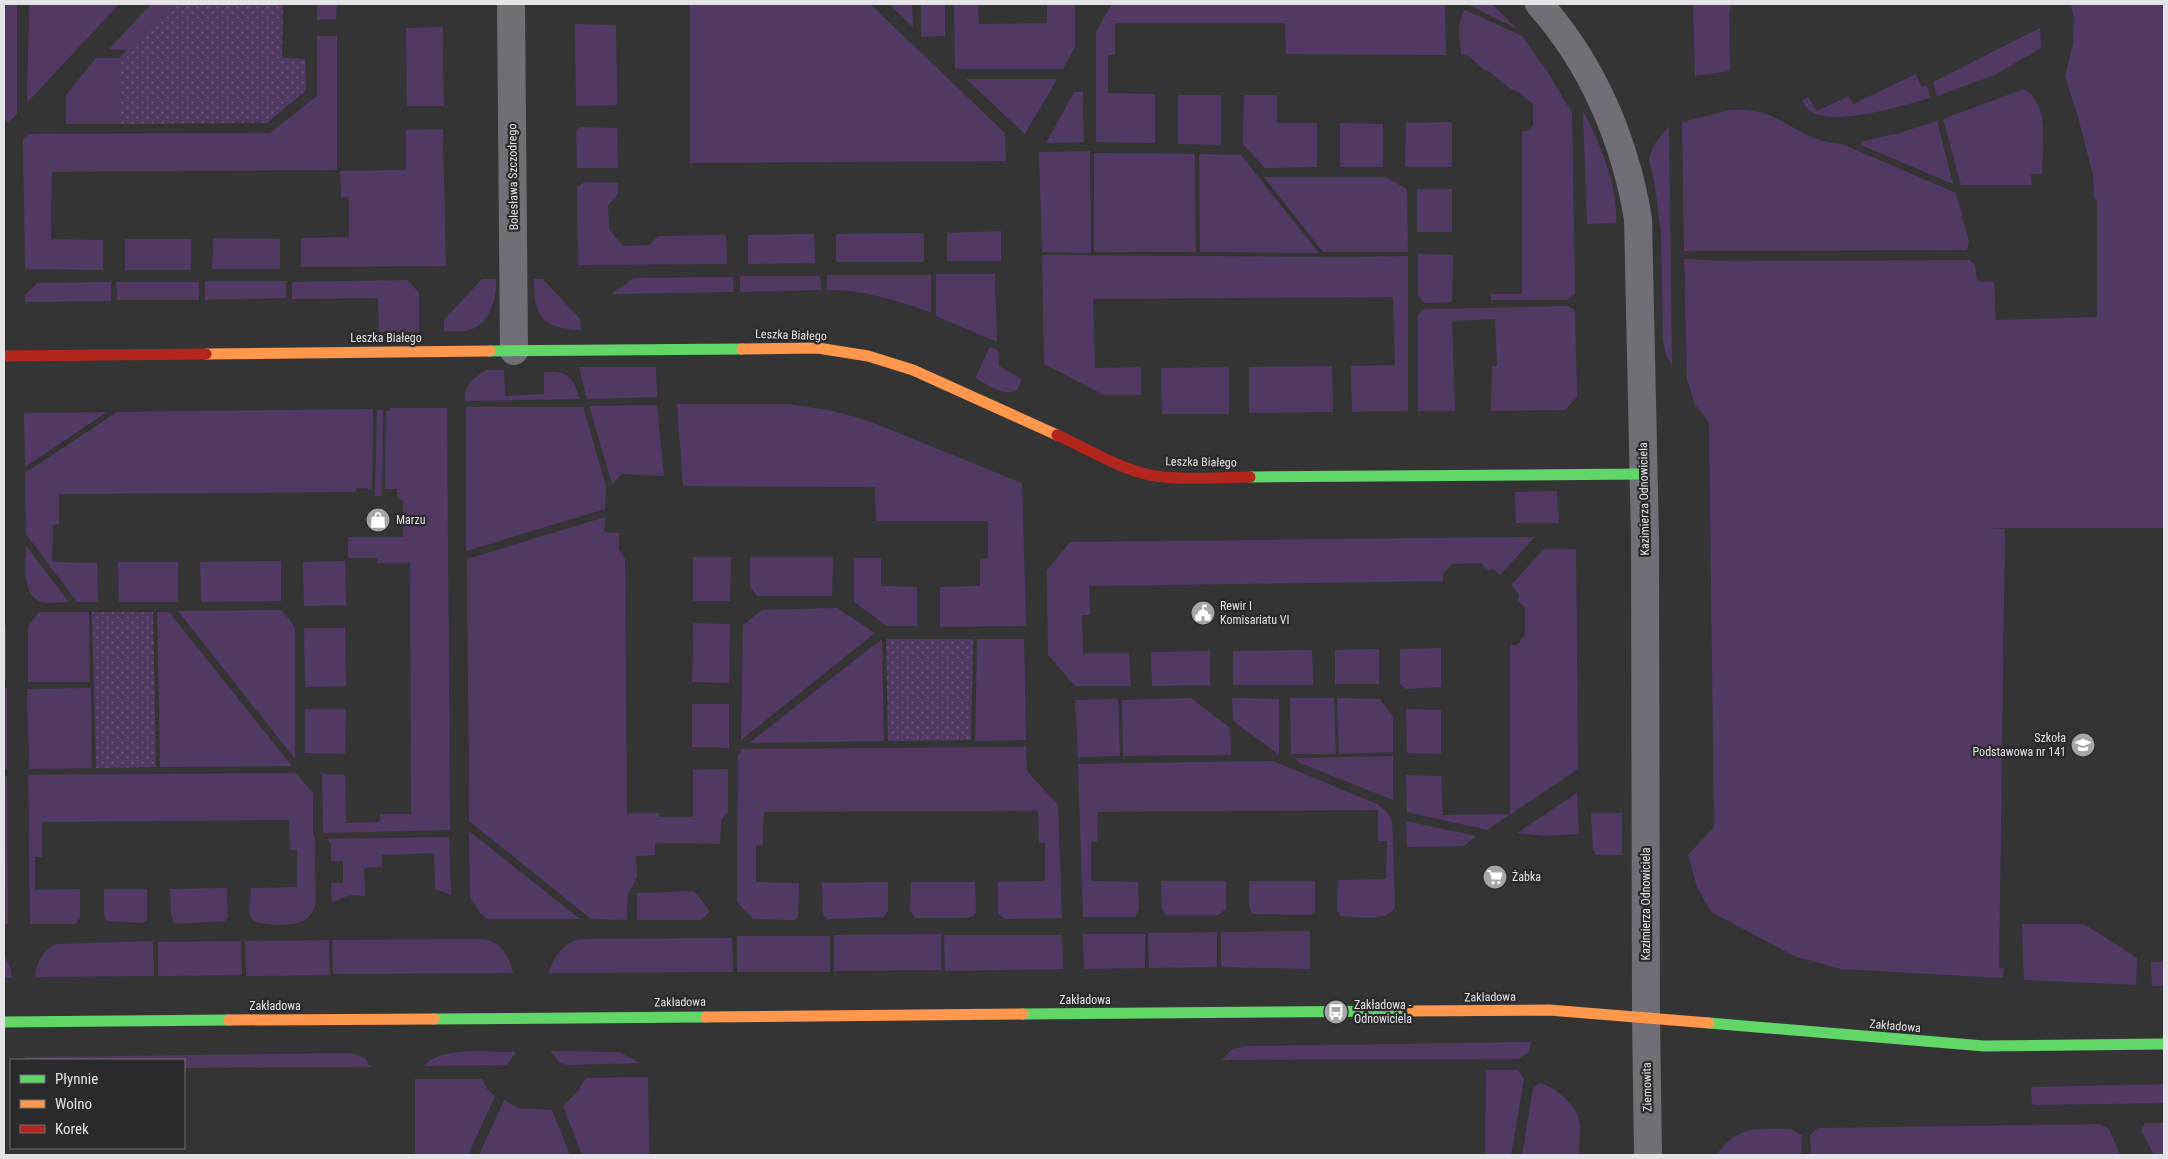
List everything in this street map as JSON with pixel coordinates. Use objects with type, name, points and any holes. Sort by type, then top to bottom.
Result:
[{"type":"street","name":"Bolesława Szczodrego","points":[[511,4],[514,351]]},
{"type":"street","name":"Kazimierza Odnowiciela","points":[[1539,4],[1569,40],[1588,73],[1612,123],[1634,195],[1640,254],[1645,557],[1646,1019]]},
{"type":"street","name":"Leszka Białego","points":[[4,356],[818,348],[868,356],[913,370],[1129,468],[1150,475],[1178,477],[1643,474]]},
{"type":"street","name":"Zakładowa","points":[[4,1022],[1549,1010],[1984,1046],[2164,1044]]},
{"type":"street","name":"Ziemowita","points":[[1646,1019],[1648,1155]]},
{"type":"shaded area","points":[[4,4],[17,4],[17,114],[8,123],[4,118]]},
{"type":"shaded area","points":[[29,4],[119,4],[27,103]]},
{"type":"shaded area","points":[[151,4],[172,4],[127,50],[109,49]]},
{"type":"shaded area","points":[[172,4],[283,4],[282,58],[305,59],[306,90],[267,123],[119,124],[119,58]]},
{"type":"shaded area","points":[[317,4],[337,4],[336,19],[317,20]]},
{"type":"shaded area","points":[[690,4],[870,4],[1005,133],[1006,161],[690,163]]},
{"type":"shaded area","points":[[889,4],[912,4],[913,27]]},
{"type":"shaded area","points":[[921,4],[945,4],[945,36],[921,37]]},
{"type":"shaded area","points":[[954,4],[978,4],[979,24],[1047,23],[1047,4],[1075,4],[1075,47],[1063,69],[955,69]]},
{"type":"shaded area","points":[[1112,4],[1445,4],[1446,55],[1286,54],[1285,23],[1115,23],[1115,55],[1108,55],[1108,93],[1155,94],[1155,143],[1096,142],[1096,32]]},
{"type":"shaded area","points":[[1467,4],[1492,4],[1517,29]]},
{"type":"shaded area","points":[[1693,4],[1731,4],[1729,12],[1730,71],[1695,76]]},
{"type":"shaded area","points":[[2071,4],[2164,4],[2164,528],[1988,528],[2005,529],[1999,968],[2004,968],[2003,978],[1841,969],[1794,956],[1711,912],[1697,887],[1688,855],[1714,827],[1709,422],[1695,405],[1687,379],[1684,259],[1732,261],[1969,260],[1975,265],[1977,281],[1994,282],[1996,320],[2097,317],[2097,201],[2094,198],[2093,175],[2065,76],[2073,44],[2074,19]]},
{"type":"shaded area","points":[[1465,10],[1522,36],[1549,74],[1572,113],[1575,294],[1567,300],[1491,300],[1491,294],[1522,294],[1522,131],[1527,131],[1533,125],[1533,104],[1487,70],[1485,71],[1468,55],[1461,54],[1460,20]]},
{"type":"shaded area","points":[[575,24],[616,25],[617,105],[576,106]]},
{"type":"shaded area","points":[[443,27],[444,106],[407,106],[406,28]]},
{"type":"shaded area","points":[[2040,28],[2041,48],[1995,75],[1937,96],[1933,82]]},
{"type":"shaded area","points":[[317,36],[337,36],[337,170],[52,172],[51,239],[103,240],[103,270],[25,269],[23,140],[29,134],[270,133],[317,96]]},
{"type":"shaded area","points":[[96,58],[119,58],[119,124],[66,124],[66,95]]},
{"type":"shaded area","points":[[1916,74],[1921,86],[1927,86],[1930,98],[1890,109],[1843,117],[1829,117],[1812,112],[1802,100],[1808,97],[1817,111],[1849,96],[1853,104]]},
{"type":"shaded area","points":[[966,79],[1057,79],[1025,134]]},
{"type":"shaded area","points":[[2024,89],[2033,96],[2042,116],[2042,174],[2031,174],[2032,185],[1961,185],[1943,119]]},
{"type":"shaded area","points":[[1074,92],[1083,92],[1084,142],[1046,143]]},
{"type":"shaded area","points":[[1178,95],[1221,95],[1221,145],[1178,144]]},
{"type":"shaded area","points":[[1244,95],[1277,95],[1277,123],[1317,123],[1317,167],[1265,168],[1243,144]]},
{"type":"shaded area","points":[[1730,110],[1750,110],[1764,113],[1812,137],[1831,143],[1842,144],[1956,193],[1969,241],[1967,250],[1684,251],[1682,122]]},
{"type":"shaded area","points":[[1583,111],[1607,165],[1614,194],[1616,223],[1587,224]]},
{"type":"shaded area","points":[[1937,121],[1953,184],[1861,145],[1861,142]]},
{"type":"shaded area","points":[[1452,122],[1452,167],[1405,167],[1406,123]]},
{"type":"shaded area","points":[[1340,123],[1383,124],[1383,167],[1340,167]]},
{"type":"shaded area","points":[[1669,126],[1672,365],[1666,355],[1663,340],[1661,233],[1655,186],[1649,158],[1653,146]]},
{"type":"shaded area","points":[[580,127],[617,128],[618,168],[577,168],[576,132]]},
{"type":"shaded area","points":[[443,129],[446,266],[301,267],[301,238],[349,237],[349,197],[341,197],[340,171],[406,170],[406,130]]},
{"type":"shaded area","points":[[1090,151],[1091,253],[1042,252],[1039,152]]},
{"type":"shaded area","points":[[1094,153],[1195,154],[1196,252],[1094,252]]},
{"type":"shaded area","points":[[1199,154],[1241,155],[1319,253],[1200,252]]},
{"type":"shaded area","points":[[1264,177],[1385,177],[1407,189],[1408,252],[1323,252]]},
{"type":"shaded area","points":[[585,182],[618,183],[618,194],[608,205],[609,229],[623,246],[649,245],[658,236],[726,235],[727,264],[578,265],[577,187]]},
{"type":"shaded area","points":[[1417,189],[1452,189],[1452,232],[1417,232]]},
{"type":"shaded area","points":[[1001,231],[1001,261],[947,261],[947,233]]},
{"type":"shaded area","points":[[924,233],[924,262],[836,262],[836,234]]},
{"type":"shaded area","points":[[814,234],[815,263],[748,264],[748,235]]},
{"type":"shaded area","points":[[213,238],[280,239],[280,269],[212,269]]},
{"type":"shaded area","points":[[125,239],[191,239],[191,270],[125,270]]},
{"type":"shaded area","points":[[1418,254],[1453,255],[1452,302],[1425,303],[1418,296]]},
{"type":"shaded area","points":[[1042,255],[1408,256],[1408,411],[1352,412],[1351,366],[1395,365],[1393,297],[1093,299],[1095,368],[1141,367],[1141,395],[1104,395],[1044,364]]},
{"type":"shaded area","points":[[936,274],[995,274],[997,342],[936,316]]},
{"type":"shaded area","points":[[827,275],[931,275],[931,313],[881,297],[841,290],[827,290]]},
{"type":"shaded area","points":[[740,276],[820,276],[821,290],[740,292]]},
{"type":"shaded area","points":[[733,277],[734,292],[611,294],[634,278]]},
{"type":"shaded area","points":[[482,279],[496,279],[493,304],[485,319],[473,329],[444,331],[444,320]]},
{"type":"shaded area","points":[[534,279],[543,279],[580,319],[581,330],[557,327],[542,318],[536,303]]},
{"type":"shaded area","points":[[408,280],[419,293],[419,332],[379,332],[378,298],[292,299],[292,282]]},
{"type":"shaded area","points":[[205,281],[286,281],[286,298],[205,300]]},
{"type":"shaded area","points":[[111,282],[111,301],[25,302],[25,295],[37,283]]},
{"type":"shaded area","points":[[116,282],[199,282],[199,300],[117,300]]},
{"type":"shaded area","points":[[1568,306],[1575,310],[1577,397],[1565,410],[1491,411],[1492,366],[1497,366],[1495,319],[1452,321],[1455,411],[1418,411],[1418,315],[1424,309]]},
{"type":"shaded area","points":[[990,347],[998,350],[999,366],[1022,379],[1017,390],[1012,392],[1001,391],[975,378]]},
{"type":"shaded area","points":[[1332,366],[1333,412],[1249,413],[1249,367]]},
{"type":"shaded area","points":[[579,367],[656,367],[657,397],[587,399]]},
{"type":"shaded area","points":[[1229,367],[1229,414],[1162,414],[1161,368]]},
{"type":"shaded area","points":[[486,370],[504,370],[505,396],[544,394],[544,372],[559,372],[569,377],[580,399],[465,401],[466,391],[470,382]]},
{"type":"shaded area","points":[[677,404],[788,404],[833,411],[869,421],[1022,483],[1026,626],[940,627],[940,587],[980,586],[980,559],[988,558],[988,521],[876,521],[875,487],[683,486]]},
{"type":"shaded area","points":[[657,405],[664,476],[622,474],[612,484],[589,406]]},
{"type":"shaded area","points":[[466,407],[583,407],[606,486],[605,509],[466,551]]},
{"type":"shaded area","points":[[390,408],[447,408],[450,830],[323,833],[322,774],[345,775],[346,823],[380,822],[380,814],[411,814],[410,563],[378,563],[377,558],[348,558],[348,537],[403,537],[403,501],[397,497],[397,489],[385,489],[386,411],[389,411]]},
{"type":"shaded area","points":[[373,409],[372,489],[356,488],[356,492],[59,494],[59,524],[53,525],[52,562],[97,563],[98,602],[77,602],[26,534],[25,473],[117,412]]},
{"type":"shaded area","points":[[377,410],[383,410],[382,496],[375,496]]},
{"type":"shaded area","points":[[107,412],[25,467],[24,413]]},
{"type":"shaded area","points":[[4,465],[5,588],[4,590]]},
{"type":"shaded area","points":[[1557,491],[1559,523],[1516,523],[1515,492]]},
{"type":"shaded area","points":[[605,517],[604,532],[619,533],[619,549],[625,559],[627,813],[659,813],[659,817],[693,817],[693,770],[728,769],[728,812],[721,820],[720,844],[655,843],[655,855],[636,856],[637,877],[628,894],[627,920],[591,919],[469,821],[467,559]]},
{"type":"shaded area","points":[[1535,537],[1500,575],[1493,569],[1488,570],[1481,563],[1452,564],[1443,574],[1443,581],[1089,586],[1090,615],[1082,615],[1083,653],[1129,653],[1131,686],[1075,686],[1048,655],[1047,570],[1070,542]]},
{"type":"shaded area","points":[[26,546],[69,602],[52,603],[35,599],[26,578]]},
{"type":"shaded area","points":[[1544,549],[1575,549],[1576,551],[1578,769],[1487,830],[1407,812],[1406,775],[1441,776],[1443,815],[1510,814],[1510,645],[1517,645],[1525,635],[1525,607],[1518,601],[1519,594],[1511,585]]},
{"type":"shaded area","points":[[693,557],[731,557],[730,601],[693,601]]},
{"type":"shaded area","points":[[750,557],[833,557],[832,596],[757,596],[750,586]]},
{"type":"shaded area","points":[[854,558],[881,558],[881,586],[917,587],[917,626],[887,626],[854,602]]},
{"type":"shaded area","points":[[281,561],[281,601],[201,602],[200,562]]},
{"type":"shaded area","points":[[345,561],[346,605],[304,606],[303,562]]},
{"type":"shaded area","points":[[118,562],[178,562],[178,602],[119,602]]},
{"type":"shaded area","points":[[837,608],[875,633],[741,740],[743,625],[762,610]]},
{"type":"shaded area","points":[[282,610],[295,628],[295,759],[178,611]]},
{"type":"shaded area","points":[[39,612],[89,612],[90,682],[28,682],[28,626]]},
{"type":"shaded area","points":[[92,612],[153,612],[156,767],[96,768]]},
{"type":"shaded area","points":[[157,612],[169,612],[292,766],[160,767]]},
{"type":"shaded area","points":[[693,623],[730,624],[729,683],[692,682]]},
{"type":"shaded area","points":[[4,624],[6,626],[6,681],[4,681]]},
{"type":"shaded area","points":[[304,628],[345,628],[346,686],[305,687]]},
{"type":"shaded area","points":[[882,639],[884,741],[749,743]]},
{"type":"shaded area","points":[[886,639],[973,639],[971,740],[888,741]]},
{"type":"shaded area","points":[[977,639],[1024,639],[1026,740],[975,741]]},
{"type":"shaded area","points":[[1441,648],[1441,687],[1406,689],[1400,684],[1400,649]]},
{"type":"shaded area","points":[[1379,649],[1379,684],[1335,684],[1335,650]]},
{"type":"shaded area","points":[[1312,650],[1313,685],[1233,685],[1233,651]]},
{"type":"shaded area","points":[[1210,651],[1210,685],[1152,686],[1151,652]]},
{"type":"shaded area","points":[[4,688],[7,688],[7,769],[4,769]]},
{"type":"shaded area","points":[[91,688],[92,768],[29,769],[27,689]]},
{"type":"shaded area","points":[[1191,698],[1230,728],[1231,755],[1123,756],[1122,700]]},
{"type":"shaded area","points":[[1232,698],[1279,699],[1279,755],[1233,721]]},
{"type":"shaded area","points":[[1290,698],[1334,698],[1336,754],[1291,754]]},
{"type":"shaded area","points":[[1337,698],[1380,699],[1393,717],[1393,752],[1339,754]]},
{"type":"shaded area","points":[[1118,699],[1120,756],[1078,757],[1075,700]]},
{"type":"shaded area","points":[[692,704],[729,704],[729,748],[692,747]]},
{"type":"shaded area","points":[[305,709],[346,709],[345,754],[305,753]]},
{"type":"shaded area","points":[[1406,709],[1441,710],[1441,754],[1407,753]]},
{"type":"shaded area","points":[[1026,747],[1027,771],[1058,805],[1062,918],[1005,919],[998,914],[998,882],[1045,881],[1045,843],[1039,843],[1038,811],[764,812],[763,845],[756,846],[756,882],[799,883],[798,917],[794,920],[753,919],[737,902],[738,755],[741,753],[741,749]]},
{"type":"shaded area","points":[[1393,756],[1393,800],[1297,762],[1296,758]]},
{"type":"shaded area","points":[[1273,761],[1377,804],[1387,812],[1392,821],[1395,906],[1392,911],[1380,917],[1363,918],[1341,916],[1337,910],[1338,880],[1386,879],[1387,841],[1378,841],[1378,810],[1098,812],[1097,842],[1091,842],[1091,881],[1138,882],[1139,909],[1135,917],[1083,917],[1078,764]]},
{"type":"shaded area","points":[[296,773],[313,793],[316,901],[311,913],[304,920],[291,924],[275,925],[261,923],[252,919],[250,912],[251,888],[297,887],[297,850],[290,850],[289,820],[42,822],[42,857],[35,857],[35,890],[80,889],[80,918],[75,924],[30,924],[28,775]]},
{"type":"shaded area","points":[[4,776],[7,776],[8,924],[4,924]]},
{"type":"shaded area","points":[[1577,793],[1579,834],[1545,836],[1517,833]]},
{"type":"shaded area","points":[[1591,813],[1622,813],[1622,855],[1597,855],[1593,850]]},
{"type":"shaded area","points":[[1406,821],[1476,836],[1464,846],[1407,847]]},
{"type":"shaded area","points":[[469,831],[580,919],[487,919],[480,913],[470,897]]},
{"type":"shaded area","points":[[449,837],[451,895],[435,889],[434,853],[382,855],[382,867],[364,868],[365,896],[349,895],[332,903],[331,883],[343,883],[343,861],[331,861],[331,845],[327,839]]},
{"type":"shaded area","points":[[1161,881],[1226,881],[1226,909],[1218,915],[1166,915],[1162,909]]},
{"type":"shaded area","points":[[1249,881],[1315,881],[1315,911],[1311,915],[1252,914],[1249,907]]},
{"type":"shaded area","points":[[888,882],[888,911],[884,917],[828,919],[823,915],[822,883]]},
{"type":"shaded area","points":[[911,882],[975,882],[976,912],[974,916],[966,918],[915,918],[910,910]]},
{"type":"shaded area","points":[[227,888],[228,918],[225,921],[174,923],[171,914],[170,889]]},
{"type":"shaded area","points":[[104,889],[147,889],[147,920],[142,923],[107,921],[104,915]]},
{"type":"shaded area","points":[[694,891],[710,911],[701,920],[637,920],[637,893]]},
{"type":"shaded area","points":[[2022,924],[2084,924],[2137,958],[2136,985],[2024,980]]},
{"type":"shaded area","points":[[1310,931],[1310,969],[1221,967],[1221,932]]},
{"type":"shaded area","points":[[1217,932],[1217,967],[1149,968],[1148,933]]},
{"type":"shaded area","points":[[941,934],[941,970],[834,971],[834,935]]},
{"type":"shaded area","points":[[1083,934],[1145,934],[1145,968],[1084,969]]},
{"type":"shaded area","points":[[944,935],[1062,935],[1063,969],[945,971]]},
{"type":"shaded area","points":[[737,936],[830,936],[830,972],[737,972]]},
{"type":"shaded area","points":[[732,938],[733,972],[549,973],[553,961],[560,951],[568,944],[580,939]]},
{"type":"shaded area","points":[[484,939],[495,943],[504,951],[510,961],[513,973],[333,974],[332,940]]},
{"type":"shaded area","points":[[329,940],[330,975],[246,976],[245,941]]},
{"type":"shaded area","points":[[153,941],[154,976],[35,977],[37,967],[44,953],[56,944]]},
{"type":"shaded area","points":[[241,941],[242,975],[158,976],[158,942]]},
{"type":"shaded area","points":[[4,955],[11,969],[12,978],[4,978]]},
{"type":"shaded area","points":[[2151,962],[2164,962],[2164,986],[2152,986]]},
{"type":"shaded area","points":[[1531,1042],[1529,1052],[1519,1059],[1222,1060],[1231,1050],[1247,1046]]},
{"type":"shaded area","points":[[480,1051],[516,1052],[507,1065],[424,1066],[432,1059],[455,1053]]},
{"type":"shaded area","points":[[550,1051],[619,1052],[640,1063],[568,1065],[560,1063]]},
{"type":"shaded area","points":[[351,1053],[365,1058],[371,1067],[185,1068],[185,1059],[25,1059],[28,1057]]},
{"type":"shaded area","points":[[1486,1070],[1518,1070],[1524,1079],[1511,1155],[1485,1155]]},
{"type":"shaded area","points":[[648,1077],[649,1155],[582,1155],[563,1106],[577,1092],[586,1078]]},
{"type":"shaded area","points":[[415,1079],[482,1079],[487,1089],[495,1096],[468,1155],[415,1155]]},
{"type":"shaded area","points":[[1540,1083],[1559,1093],[1575,1110],[1580,1124],[1579,1155],[1522,1155],[1533,1088]]},
{"type":"shaded area","points":[[2164,1084],[2164,1103],[2032,1104],[2031,1087]]},
{"type":"shaded area","points":[[504,1100],[518,1108],[552,1110],[570,1155],[479,1155]]},
{"type":"shaded area","points":[[2145,1123],[2164,1123],[2164,1155],[2154,1155],[2141,1130]]},
{"type":"shaded area","points":[[2099,1124],[2109,1129],[2120,1155],[1811,1154],[1810,1135],[1818,1128]]},
{"type":"shaded area","points":[[1791,1129],[1802,1135],[1801,1155],[1717,1154],[1733,1137],[1750,1130]]},
{"type":"traffic: fast","points":[[490,351],[742,349]]},
{"type":"traffic: fast","points":[[1250,477],[1643,474]]},
{"type":"traffic: fast","points":[[1023,1014],[1407,1011]]},
{"type":"traffic: fast","points":[[434,1019],[706,1017]]},
{"type":"traffic: fast","points":[[4,1022],[229,1020]]},
{"type":"traffic: fast","points":[[1709,1023],[1984,1046],[2164,1044]]},
{"type":"traffic: slow","points":[[742,349],[818,348],[868,356],[913,370],[1057,435]]},
{"type":"traffic: slow","points":[[206,354],[490,351]]},
{"type":"traffic: slow","points":[[1407,1011],[1549,1010],[1709,1023]]},
{"type":"traffic: slow","points":[[706,1017],[1023,1014]]},
{"type":"traffic: slow","points":[[229,1020],[434,1019]]},
{"type":"traffic: jam","points":[[4,356],[206,354]]},
{"type":"traffic: jam","points":[[1057,435],[1115,463],[1150,475],[1187,478],[1250,477]]},
{"type":"place","name":"Marzu","points":[[378,520]]},
{"type":"place","name":"Rewir I Komisariatu VI","points":[[1203,613]]},
{"type":"place","name":"Szkoła Podstawowa nr 141","points":[[2083,745]]},
{"type":"place","name":"Żabka","points":[[1495,877]]},
{"type":"place","name":"Zakładowa - Odnowiciela","points":[[1336,1012]]}]
